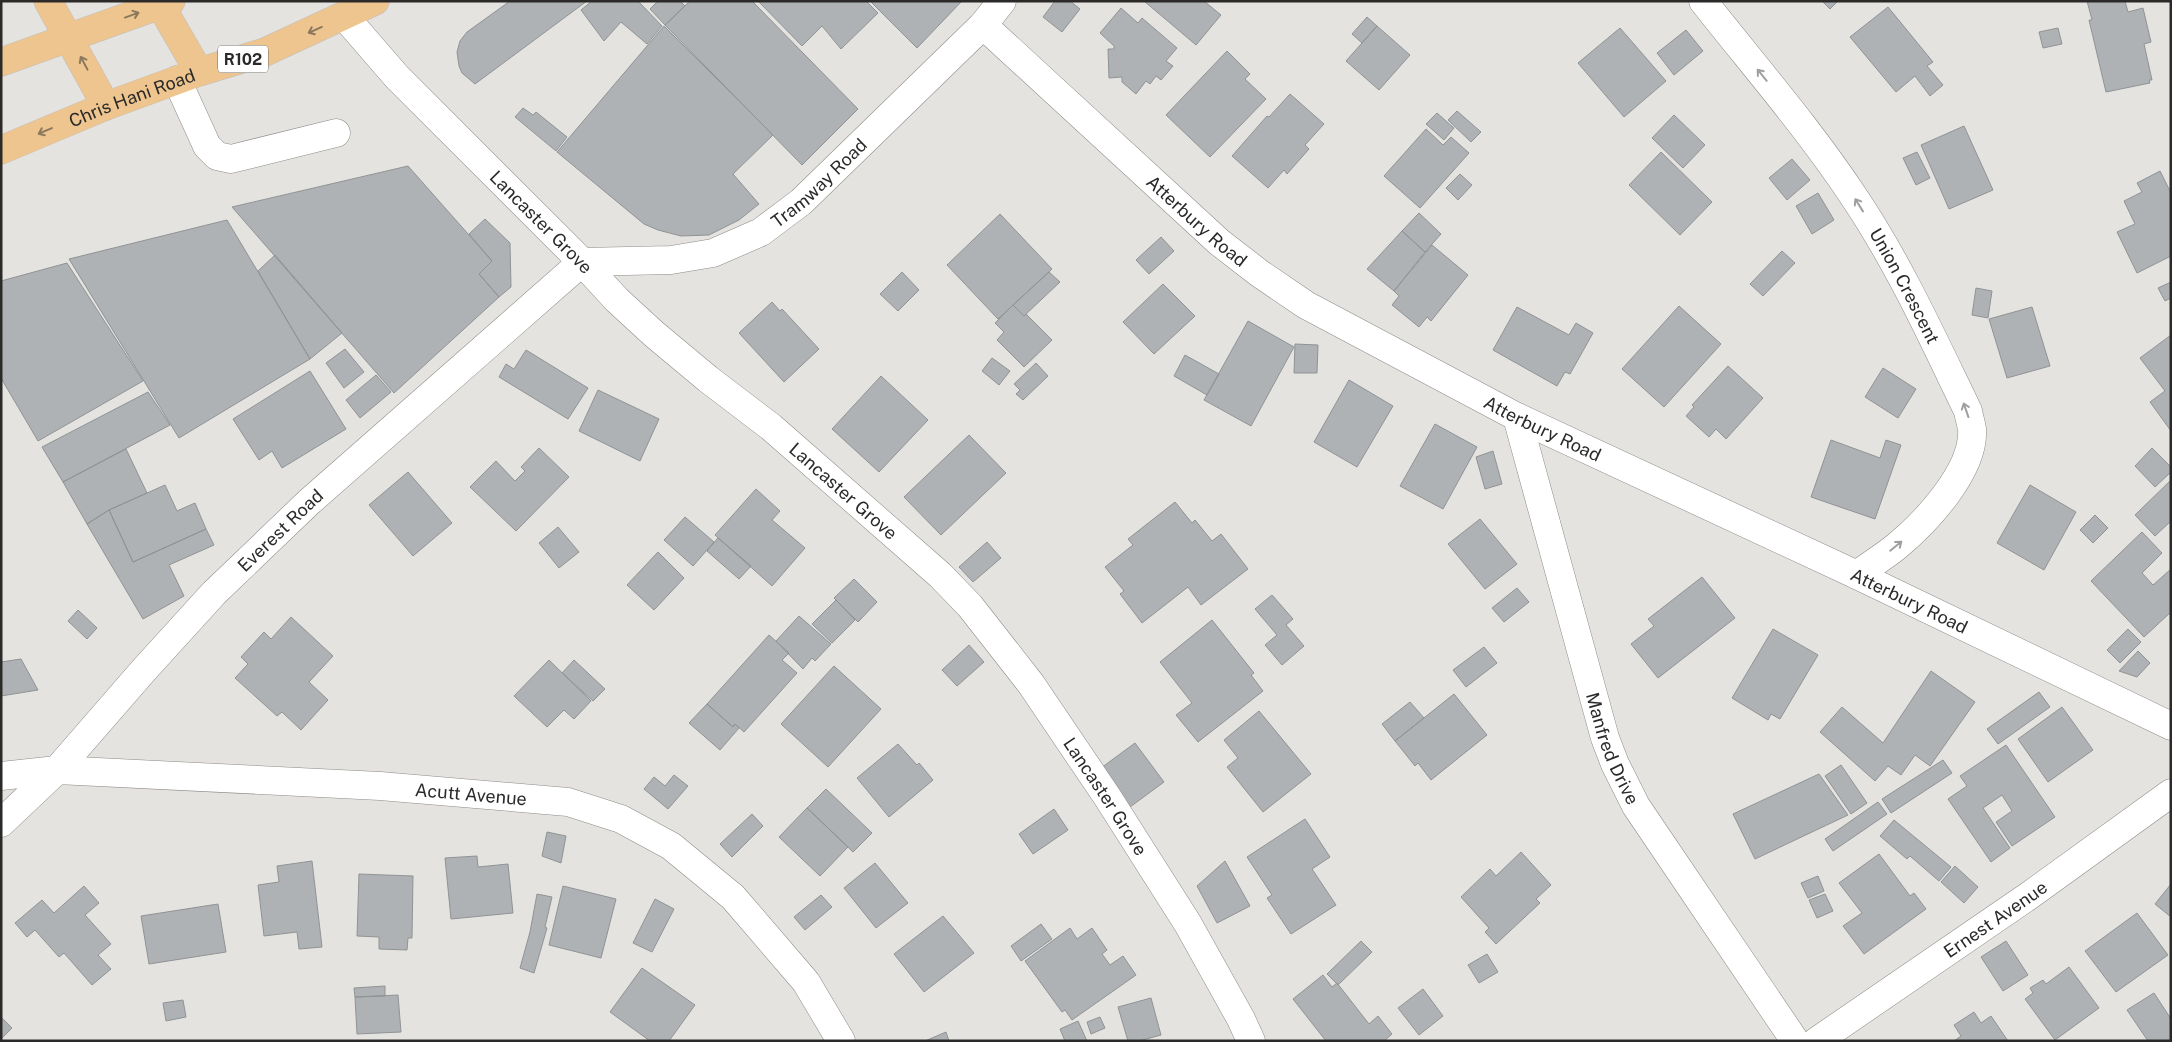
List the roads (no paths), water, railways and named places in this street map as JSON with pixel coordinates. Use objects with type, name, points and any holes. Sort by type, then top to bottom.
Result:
[{"type":"main road","points":[[48,1],[106,106]]},
{"type":"main road","name":"Chris Hani Road","points":[[1,150],[106,106],[188,76],[265,52],[375,1]]},
{"type":"main road","points":[[1,62],[163,2],[188,76]]},
{"type":"street","name":"Tramway Road","points":[[582,262],[671,260],[713,254],[761,232],[801,202],[983,25],[1002,1]]},
{"type":"street","name":"Union Crescent","points":[[1704,1],[1798,120],[1855,199],[1905,284],[1968,411],[1972,430],[1970,448],[1963,467],[1951,486],[1932,510],[1897,546],[1857,575]]},
{"type":"street","name":"Lancaster Grove","points":[[345,16],[397,77],[582,262],[617,300],[654,334],[770,427],[940,575],[970,606],[1031,684],[1092,773],[1188,924],[1241,1019],[1251,1041]]},
{"type":"street","name":"Atterbury Road","points":[[983,25],[1212,236],[1258,273],[1306,305],[1517,417],[1857,575],[2171,726]]},
{"type":"street","points":[[188,76],[207,146],[217,156],[231,159],[336,132]]},
{"type":"street","name":"Everest Road","points":[[1,823],[57,770],[214,593],[309,502],[582,262]]},
{"type":"street","name":"Manfred Drive","points":[[1517,417],[1614,764],[1636,806],[1795,1041]]},
{"type":"street","name":"Acutt Avenue","points":[[1,776],[57,770],[380,786],[568,802],[621,819],[671,846],[733,897],[806,982],[841,1041]]},
{"type":"street","name":"Ernest Avenue","points":[[1817,1041],[2030,895],[2171,793]]}]
